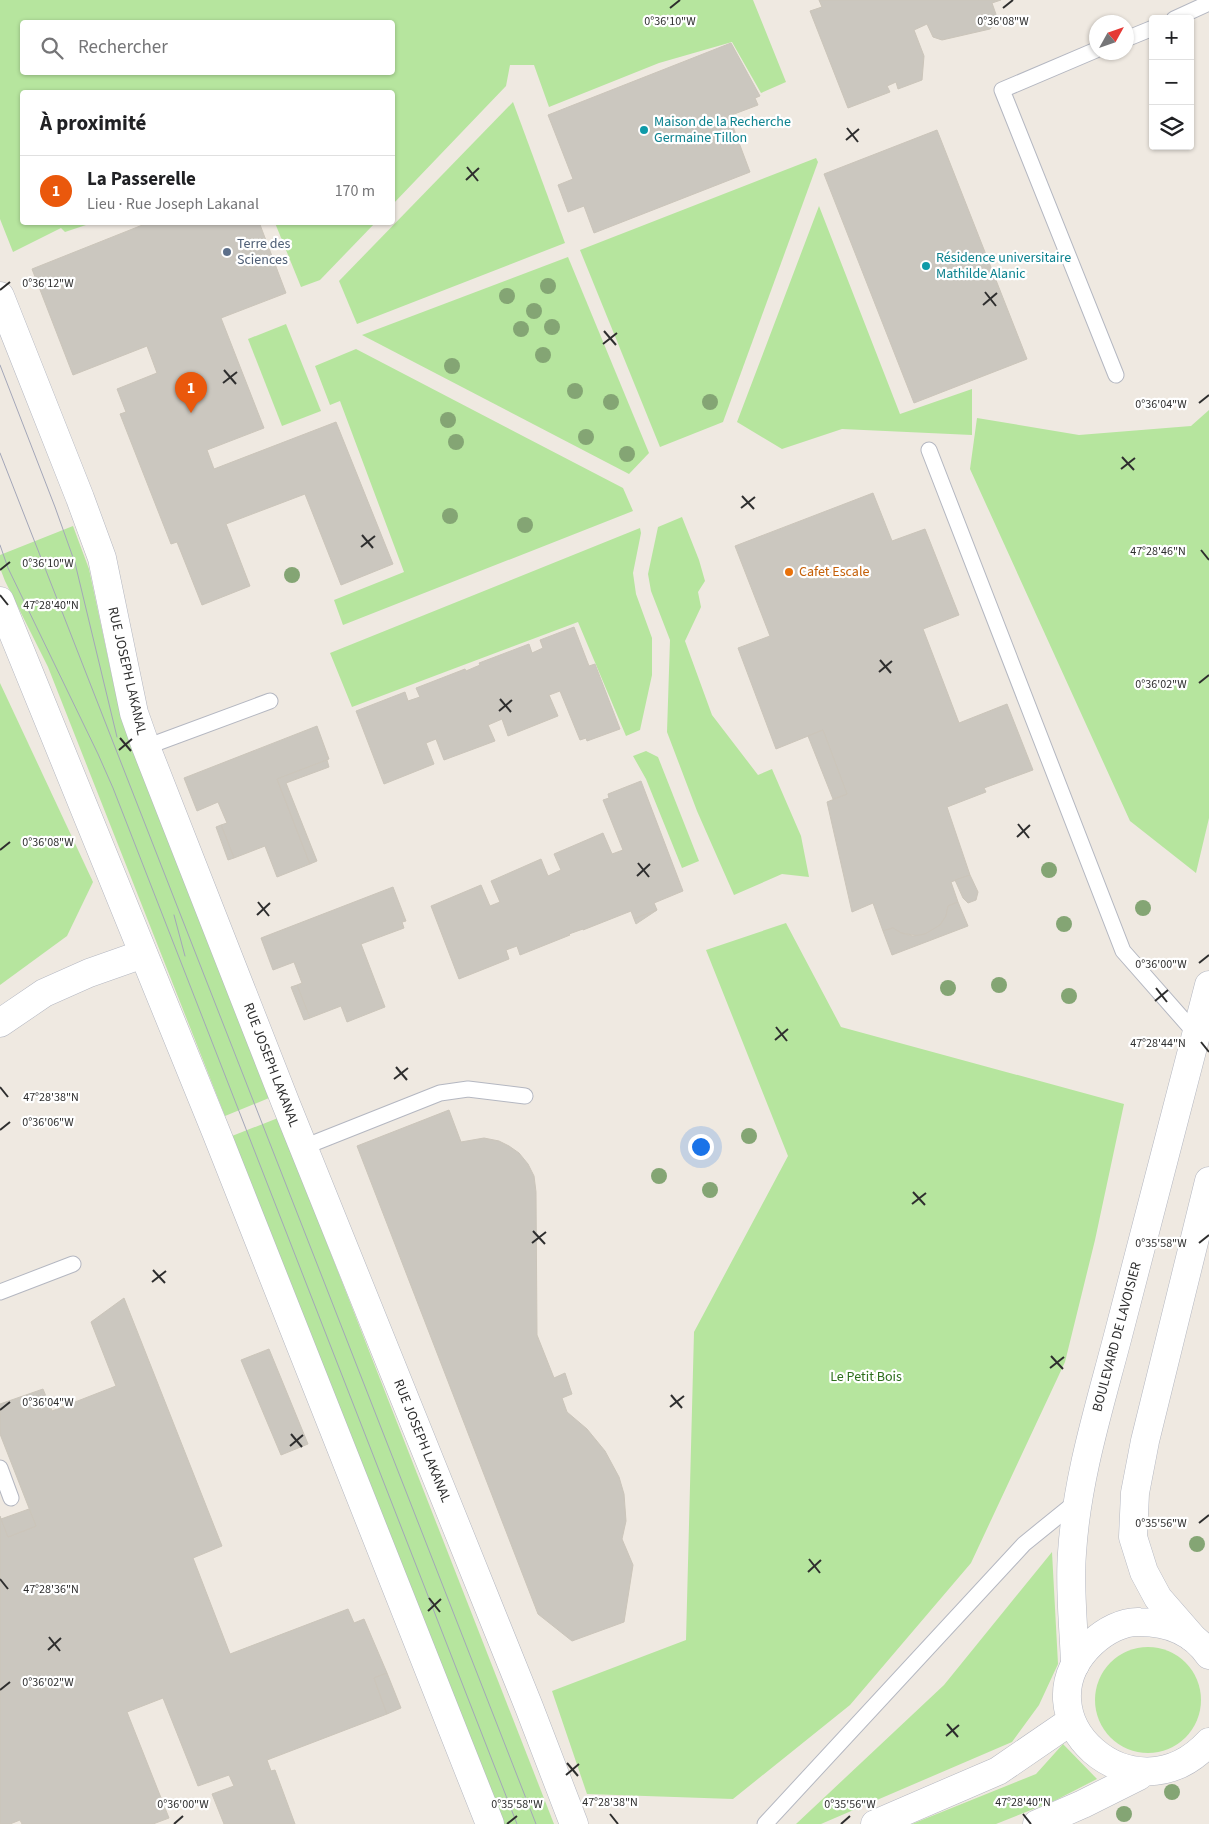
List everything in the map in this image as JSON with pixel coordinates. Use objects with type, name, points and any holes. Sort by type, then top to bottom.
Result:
[{"type":"street","name":"RUE JOSEPH LAKANAL","points":[[0,296],[102,558],[134,713],[146,748],[574,1824]]},
{"type":"street","points":[[0,601],[216,1132],[490,1824]]},
{"type":"street","points":[[0,1023],[44,993],[89,973],[143,954]]},
{"type":"street","name":"BOULEVARD DE LAVOISIER","points":[[1075,1666],[1070,1598],[1077,1500],[1086,1455],[1209,985]]},
{"type":"street","points":[[1201,1646],[1158,1598],[1144,1572],[1133,1537],[1135,1493],[1145,1441],[1209,1181]]},
{"type":"street","points":[[1201,1646],[1175,1628],[1156,1622],[1136,1622],[1118,1626],[1100,1636],[1086,1649],[1075,1666],[1068,1692],[1068,1707],[1077,1735],[1086,1748],[1109,1767],[1124,1773],[1139,1776],[1172,1772],[1199,1754],[1209,1742]]},
{"type":"street","points":[[875,1824],[998,1771],[1071,1721]]},
{"type":"street","points":[[1037,1824],[1139,1776]]},
{"type":"lane","points":[[1183,15],[1209,3]]},
{"type":"lane","points":[[1134,35],[1149,29]]},
{"type":"lane","points":[[1089,53],[1002,90],[1116,376]]},
{"type":"lane","points":[[929,450],[1123,950],[1196,1034]]},
{"type":"lane","points":[[146,748],[270,701]]},
{"type":"lane","points":[[304,1147],[440,1093],[468,1090],[525,1096]]},
{"type":"lane","points":[[0,1292],[73,1264]]},
{"type":"lane","points":[[0,1468],[11,1498]]},
{"type":"lane","points":[[765,1824],[1024,1544],[1077,1500]]},
{"type":"green space","points":[[0,0],[753,0],[786,82],[761,93],[732,42],[659,63],[549,107],[534,65],[510,65],[506,86],[395,202],[395,90],[20,90],[20,225],[86,225],[65,232],[61,228],[13,252],[0,219]]},
{"type":"green space","points":[[513,102],[565,243],[357,324],[339,281]]},
{"type":"green space","points":[[816,158],[818,162],[723,422],[660,447],[580,250]]},
{"type":"green space","points":[[819,206],[900,414],[972,389],[972,435],[842,429],[782,449],[737,422]]},
{"type":"green space","points":[[276,225],[373,225],[320,280],[301,287]]},
{"type":"green space","points":[[568,257],[649,453],[629,474],[362,335]]},
{"type":"green space","points":[[286,324],[321,411],[282,426],[248,339]]},
{"type":"green space","points":[[356,349],[623,488],[633,511],[343,625],[334,600],[404,572],[340,401],[330,405],[315,366]]},
{"type":"green space","points":[[1209,410],[1209,818],[1196,873],[1130,821],[970,469],[977,418],[1079,435],[1191,426]]},
{"type":"green space","points":[[682,517],[705,581],[698,592],[701,607],[685,641],[712,715],[758,775],[772,769],[801,836],[809,877],[782,874],[734,895],[697,811],[667,732],[670,640],[651,591],[648,574],[658,527]]},
{"type":"green space","points":[[73,526],[89,569],[120,714],[269,1098],[225,1116],[48,667],[0,568],[0,555]]},
{"type":"green space","points":[[640,528],[641,533],[633,573],[636,594],[652,638],[652,675],[640,730],[626,736],[578,622],[352,707],[330,653]]},
{"type":"green space","points":[[0,683],[93,882],[67,936],[0,985]]},
{"type":"green space","points":[[646,751],[658,757],[699,861],[682,868],[646,779],[633,756]]},
{"type":"green space","name":"Le Petit Bois","points":[[786,923],[841,1027],[1124,1104],[1095,1240],[1065,1362],[971,1563],[850,1705],[733,1799],[587,1794],[552,1691],[686,1640],[694,1332],[788,1156],[706,950]]},
{"type":"green space","points":[[278,1118],[554,1824],[501,1824],[232,1136]]},
{"type":"green space","points":[[1052,1552],[1058,1664],[1039,1705],[1012,1742],[821,1824],[796,1824],[944,1685]]},
{"type":"green space","points":[[1148,1647],[1168,1651],[1185,1663],[1197,1680],[1201,1700],[1197,1720],[1185,1737],[1168,1749],[1148,1753],[1128,1749],[1111,1737],[1099,1720],[1095,1700],[1099,1680],[1111,1663],[1128,1651]]},
{"type":"green space","points":[[1063,1744],[1097,1779],[1056,1800],[996,1824],[912,1824],[1036,1774]]},
{"type":"building","points":[[819,0],[1001,0],[992,3],[998,20],[990,29],[942,40],[933,37],[927,24],[914,30],[924,56],[922,80],[898,89],[896,82],[887,86],[890,92],[848,108],[810,11],[822,7]]},
{"type":"building","name":"Maison de la Recherche Germaine Tillon","points":[[731,43],[760,96],[755,98],[758,105],[729,116],[750,172],[594,233],[584,206],[568,212],[558,185],[573,179],[548,115]]},
{"type":"building","name":"Résidence universitaire Mathilde Alanic","points":[[937,130],[1027,359],[914,403],[824,174]]},
{"type":"building","points":[[142,225],[260,225],[286,293],[221,318],[264,428],[207,450],[214,469],[336,422],[393,564],[341,585],[305,494],[226,524],[250,586],[202,605],[177,542],[171,544],[120,414],[126,412],[117,389],[157,373],[147,346],[73,375],[32,269]]},
{"type":"building","points":[[873,493],[892,541],[925,529],[959,615],[923,629],[959,723],[1007,704],[1033,770],[984,788],[986,792],[947,807],[970,875],[951,882],[958,902],[948,906],[946,916],[940,925],[931,932],[919,936],[901,933],[893,928],[883,931],[873,903],[852,912],[827,802],[847,794],[823,730],[776,749],[738,648],[770,636],[735,546]]},
{"type":"building","points":[[574,627],[589,666],[595,664],[620,729],[587,741],[586,738],[580,740],[560,691],[549,695],[558,716],[508,736],[502,719],[488,725],[495,741],[444,760],[436,739],[426,743],[434,764],[384,784],[356,711],[405,692],[408,701],[420,697],[416,688],[465,669],[466,671],[480,665],[479,663],[529,644],[532,653],[543,648],[540,640]]},
{"type":"building","points":[[317,726],[329,759],[277,779],[310,864],[277,877],[265,846],[234,858],[221,825],[227,823],[218,802],[197,811],[184,778]]},
{"type":"building","points":[[823,730],[847,794],[833,799],[808,736]]},
{"type":"building","points":[[327,760],[329,767],[286,783],[317,861],[310,864],[277,779]]},
{"type":"building","points":[[641,781],[683,891],[654,903],[657,910],[634,919],[631,911],[520,955],[517,946],[506,950],[509,959],[459,979],[431,906],[481,885],[490,906],[500,902],[491,881],[541,859],[548,876],[561,870],[554,854],[603,833],[612,854],[623,850],[603,800],[609,798],[608,794]]},
{"type":"building","points":[[221,825],[234,858],[228,860],[216,827]]},
{"type":"building","points":[[970,875],[978,892],[976,900],[968,903],[963,898],[955,880]]},
{"type":"building","points":[[393,887],[406,921],[402,922],[404,928],[361,944],[385,1007],[347,1022],[341,1006],[310,1018],[297,985],[302,983],[294,962],[273,970],[261,938]]},
{"type":"building","points":[[958,902],[968,926],[892,955],[883,931],[893,928],[901,933],[913,936],[925,934],[940,925],[946,916],[948,906]]},
{"type":"building","points":[[657,910],[636,924],[634,919]]},
{"type":"building","points":[[297,985],[310,1018],[304,1020],[291,987]]},
{"type":"building","points":[[449,1110],[461,1142],[484,1138],[499,1141],[519,1153],[528,1164],[534,1176],[536,1192],[537,1335],[554,1378],[565,1373],[572,1394],[562,1398],[567,1412],[587,1429],[605,1451],[619,1477],[624,1494],[626,1521],[622,1539],[633,1565],[624,1622],[572,1641],[538,1614],[357,1146]]},
{"type":"building","points":[[124,1298],[222,1546],[193,1558],[230,1654],[348,1609],[354,1623],[364,1619],[387,1673],[374,1678],[387,1714],[267,1760],[271,1771],[275,1770],[295,1824],[224,1824],[212,1794],[234,1786],[229,1775],[198,1786],[163,1698],[127,1712],[169,1818],[153,1824],[22,1824],[20,1820],[10,1824],[0,1824],[0,1516],[8,1537],[36,1526],[0,1434],[0,1404],[43,1389],[52,1411],[116,1386],[91,1322]]},
{"type":"building","points":[[269,1349],[308,1444],[281,1455],[241,1360]]},
{"type":"building","points":[[29,1509],[36,1526],[8,1537],[1,1519]]},
{"type":"building","points":[[387,1673],[401,1708],[387,1714],[374,1678]]},
{"type":"tram line","points":[[0,365],[75,563],[117,737]]},
{"type":"tram line","points":[[0,453],[536,1824]]},
{"type":"tram line","points":[[0,545],[8,568],[113,788],[517,1824]]},
{"type":"tram line","points":[[174,915],[185,956]]},
{"type":"place","name":"Maison de la Recherche Germaine Tillon","points":[[644,130]]},
{"type":"place","name":"Terre des Sciences","points":[[227,252]]},
{"type":"place","name":"Résidence universitaire Mathilde Alanic","points":[[926,266]]},
{"type":"place","name":"La Passerelle","points":[[191,413]]},
{"type":"place","name":"Cafet Escale","points":[[789,572]]}]
